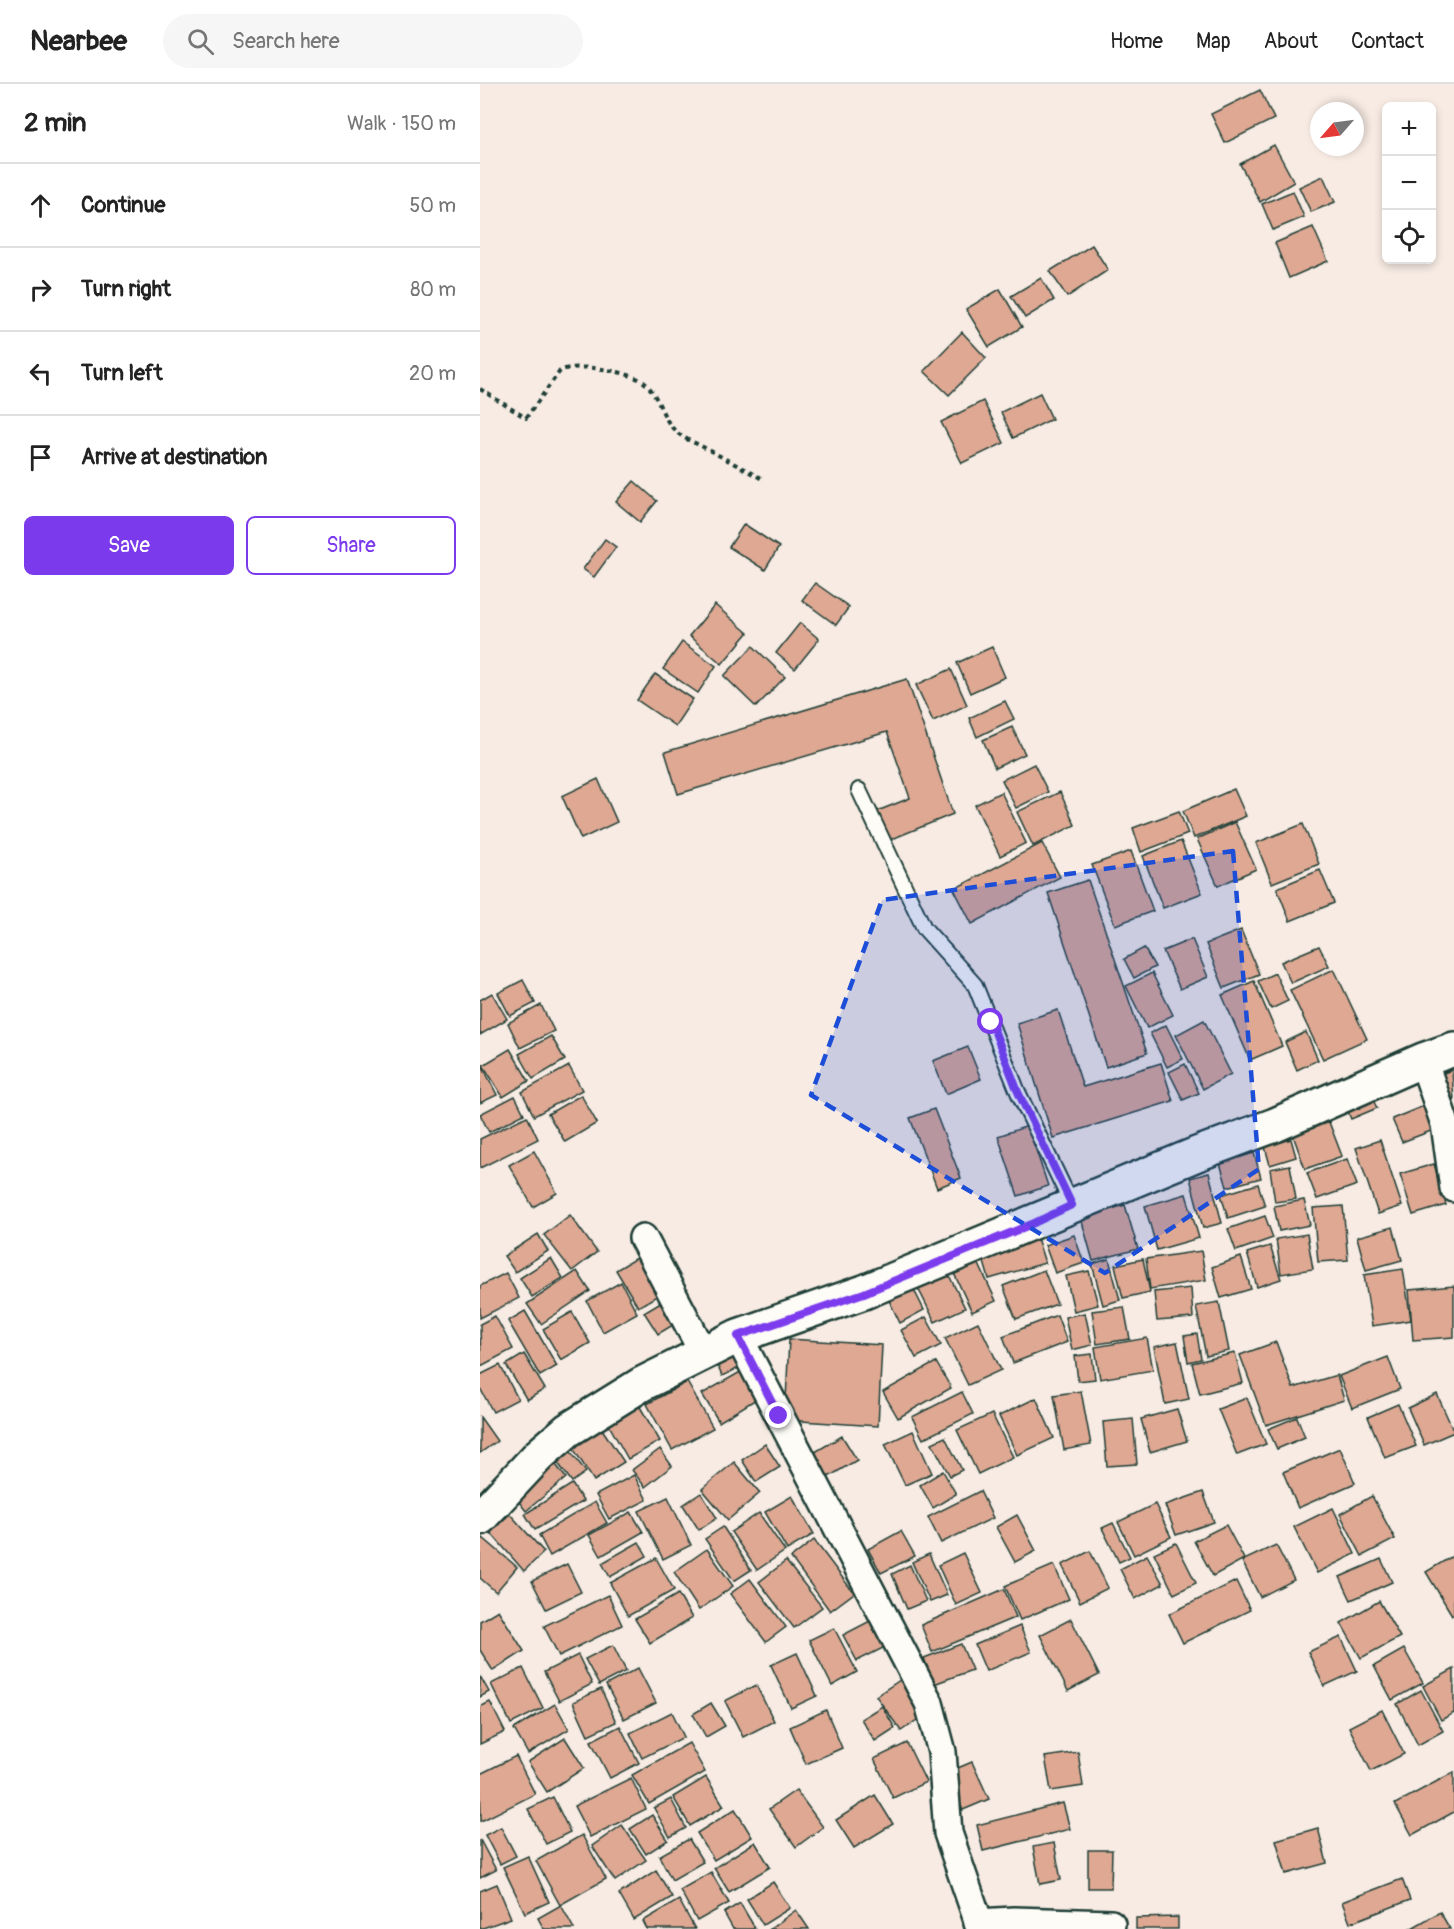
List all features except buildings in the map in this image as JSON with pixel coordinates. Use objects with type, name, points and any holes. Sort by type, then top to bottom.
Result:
[{"type":"street","points":[[480,1518],[539,1455],[568,1430],[700,1345],[738,1336],[864,1293],[1032,1224],[1072,1205],[1275,1125],[1422,1060],[1454,1049]]},
{"type":"street","points":[[1422,1060],[1445,1124],[1454,1188]]},
{"type":"street","points":[[643,1238],[700,1345]]},
{"type":"street","points":[[738,1336],[929,1703],[942,1752],[948,1833],[979,1926],[1014,1921],[1111,1924]]},
{"type":"lane","points":[[859,790],[924,928],[975,985],[1018,1092],[1072,1205]]},
{"type":"path","points":[[480,389],[524,417],[531,414],[564,368],[576,367],[619,372],[646,383],[661,406],[664,418],[679,434],[765,480]]},
{"type":"highlighted area","points":[[1233,851],[1259,1169],[1105,1273],[811,1095],[882,900]]},
{"type":"route","points":[[779,1416],[738,1336],[864,1293],[1032,1224],[1072,1205],[1018,1092],[991,1022]]}]
